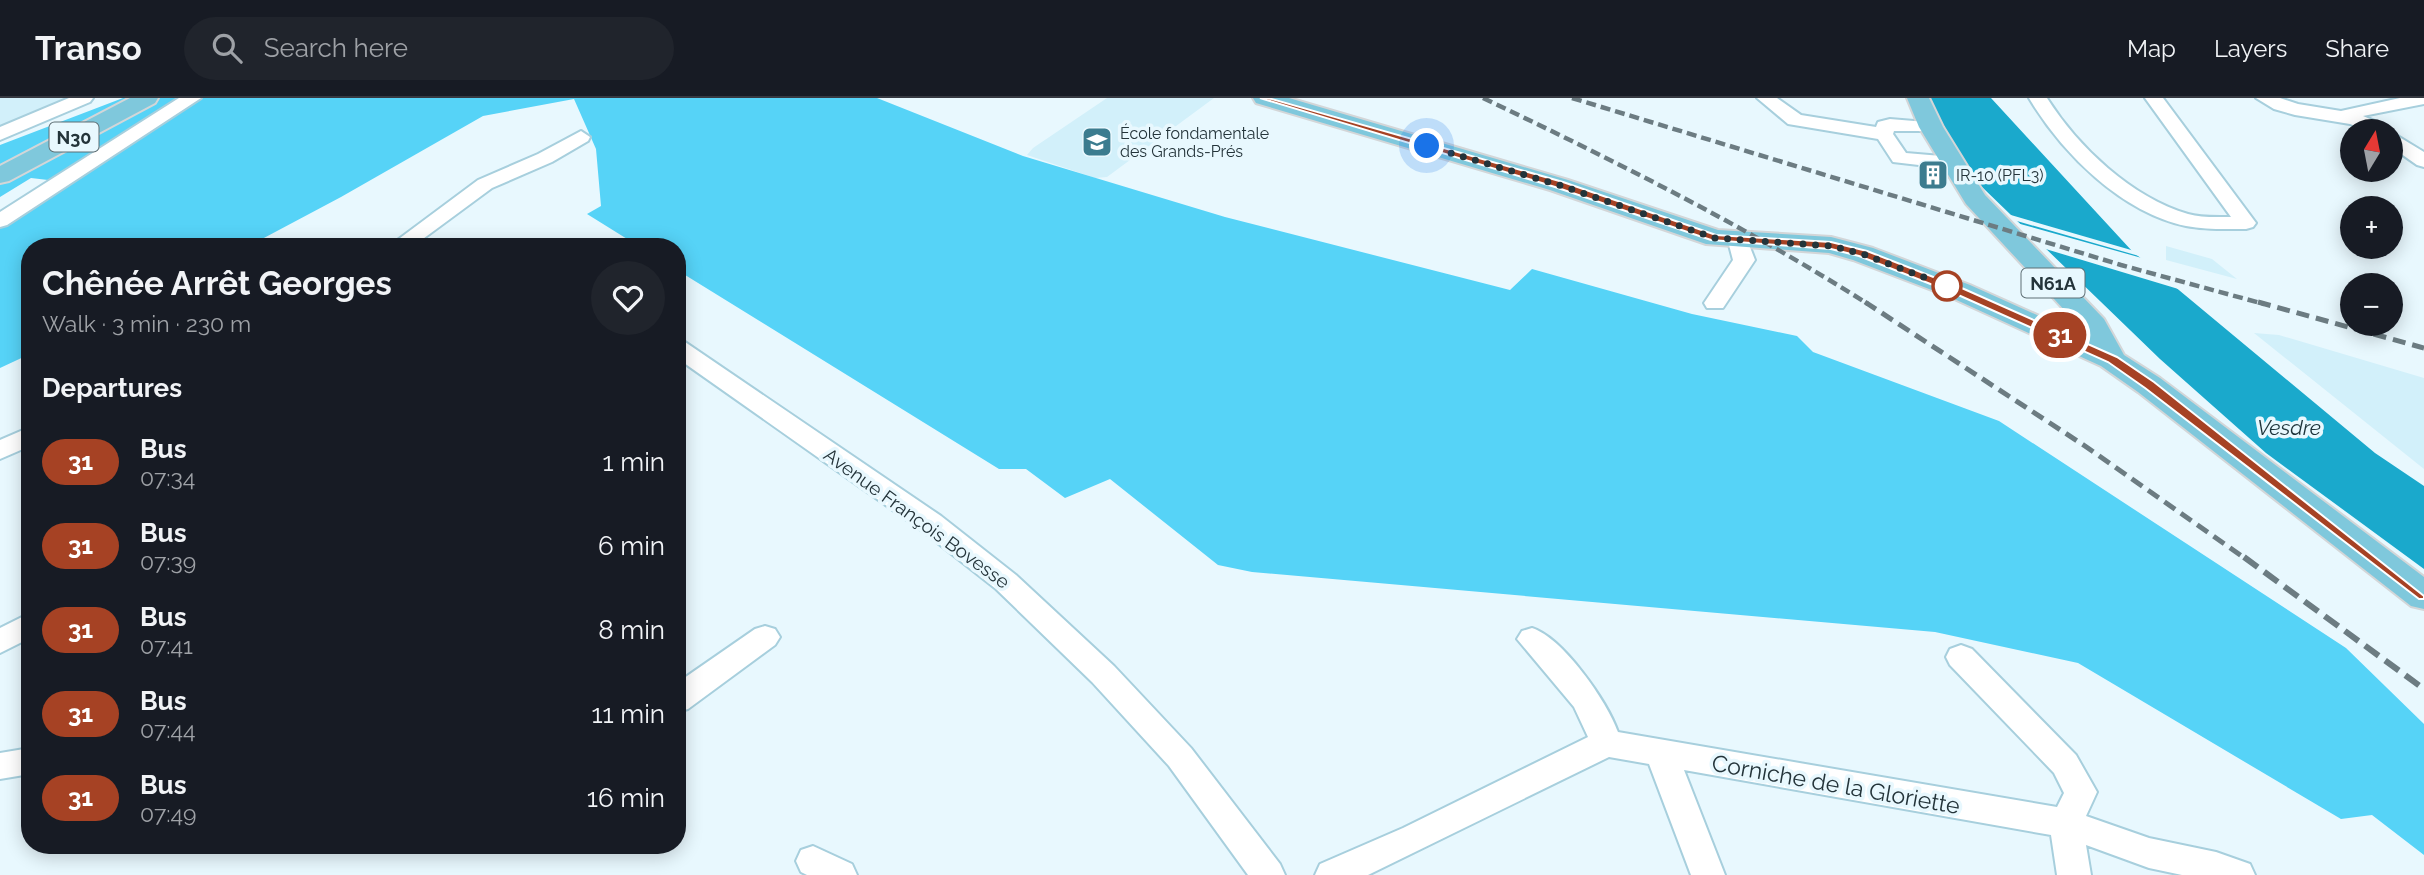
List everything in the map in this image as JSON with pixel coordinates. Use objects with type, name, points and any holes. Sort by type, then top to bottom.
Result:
[{"type":"main road","name":"N30","points":[[0,176],[147,98]]},
{"type":"main road","points":[[1264,98],[1559,185],[1715,238],[1792,241],[1831,246],[1863,254],[1960,291],[2112,360],[2149,385],[2424,596]]},
{"type":"main road","points":[[1919,98],[1931,127],[1953,163]]},
{"type":"main road","name":"N61A","points":[[1953,163],[1975,199],[2094,325]]},
{"type":"main road","name":"N61a","points":[[2063,336],[2084,334],[2094,325],[2112,360]]},
{"type":"street","points":[[0,134],[84,98]]},
{"type":"street","points":[[0,221],[192,98]]},
{"type":"street","points":[[1766,98],[1795,120],[1884,134]]},
{"type":"street","points":[[2038,98],[2072,144],[2114,183],[2171,215],[2186,220],[2246,223],[2154,98]]},
{"type":"street","points":[[2265,98],[2302,113],[2351,119]]},
{"type":"street","points":[[2344,117],[2356,112],[2424,99]]},
{"type":"street","points":[[1931,127],[1890,125],[1885,126],[1884,134],[1900,158],[1953,163]]},
{"type":"street","points":[[410,238],[485,184],[545,158],[580,137]]},
{"type":"street","points":[[2403,146],[2424,161]]},
{"type":"street","points":[[1715,303],[1744,260],[1740,241]]},
{"type":"street","name":"Avenue François Bovesse","points":[[686,353],[931,523],[1006,582],[1103,674],[1180,757],[1268,875]]},
{"type":"street","points":[[0,451],[21,440]]},
{"type":"street","points":[[0,642],[21,629]]},
{"type":"street","points":[[686,694],[765,637]]},
{"type":"street","points":[[1332,875],[1415,838],[1606,743],[1598,717],[1576,684],[1532,639]]},
{"type":"street","points":[[1962,657],[2065,764],[2081,792],[2066,823],[2074,875]]},
{"type":"street","name":"Corniche de la Gloriette","points":[[1606,743],[1662,755],[2066,823],[2149,853],[2216,867],[2238,875]]},
{"type":"street","points":[[1662,755],[1708,875]]},
{"type":"street","points":[[0,766],[21,762]]},
{"type":"shaded area","points":[[0,98],[93,98],[0,139]]},
{"type":"shaded area","points":[[123,98],[877,98],[1023,156],[1225,217],[1510,290],[1532,269],[1692,314],[1797,336],[1813,352],[1999,421],[2346,648],[2424,724],[2424,855],[2372,815],[2341,819],[2078,663],[1935,632],[1252,572],[1218,565],[1110,479],[1065,498],[1026,469],[999,469],[686,276],[686,238],[626,238],[587,214],[601,206],[596,149],[574,99],[483,116],[264,238],[21,238],[21,358],[0,368],[0,225],[65,182],[31,178],[0,197],[0,145]]},
{"type":"shaded area","name":"École fondamentale des Grands-Prés","points":[[1107,98],[1214,98],[1107,177],[1095,178],[1027,155],[1033,148]]},
{"type":"shaded area","points":[[2166,246],[2212,259],[2237,279],[2166,260]]},
{"type":"shaded area","points":[[2254,333],[2279,335],[2424,378],[2424,469]]},
{"type":"water","name":"Vesdre","points":[[1928,98],[1991,98],[2132,251],[2375,453],[2424,486],[2424,569],[2266,453],[2160,359],[1981,186],[1959,155]]},
{"type":"pier","points":[[2004,213],[2138,252],[2146,258],[2010,219]]},
{"type":"pier","points":[[2013,222],[2149,260],[2185,291],[2039,247]]},
{"type":"railway","points":[[1483,98],[1679,195],[1822,275],[1868,304]]},
{"type":"railway","points":[[1572,98],[2121,265],[2264,304]]},
{"type":"railway","points":[[1865,302],[2085,446],[2246,559]]},
{"type":"railway","points":[[2258,302],[2424,348]]},
{"type":"railway","points":[[2244,557],[2424,689]]},
{"type":"bus line","name":"31","points":[[1265,98],[1559,185],[1715,238],[1792,241],[1831,246],[1863,254],[1960,291],[2112,360],[2149,385],[2424,596]]},
{"type":"place","name":"École fondamentale des Grands-Prés","points":[[1097,142]]},
{"type":"place","name":"IR-10 (PFL3)","points":[[1933,175]]},
{"type":"route","points":[[1427,146],[1559,185],[1715,238],[1792,241],[1831,246],[1863,254],[1947,286]]}]
